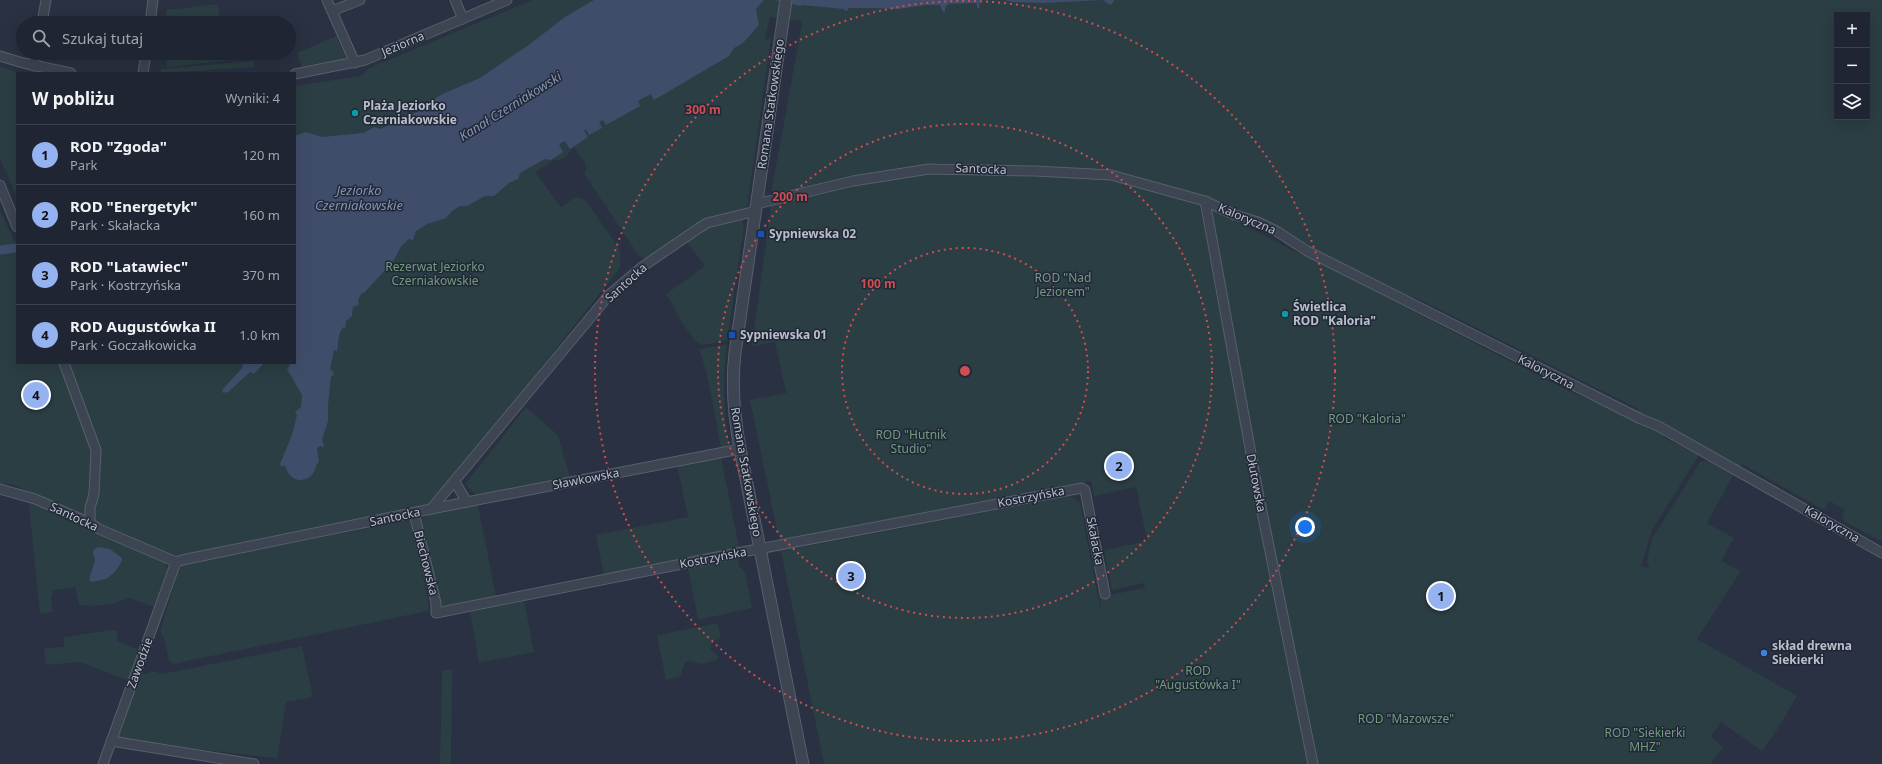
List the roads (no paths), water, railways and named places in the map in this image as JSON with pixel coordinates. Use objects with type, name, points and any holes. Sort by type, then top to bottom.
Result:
[{"type":"street","points":[[43,16],[46,0]]},
{"type":"street","points":[[151,16],[153,0]]},
{"type":"street","points":[[328,0],[355,63]]},
{"type":"street","points":[[332,11],[360,0]]},
{"type":"street","points":[[455,0],[463,19]]},
{"type":"street","name":"Jeziorna","points":[[296,74],[355,63],[507,0]]},
{"type":"street","name":"Romana Statkowskiego","points":[[786,0],[732,374],[733,398],[740,449],[803,764]]},
{"type":"street","points":[[0,56],[34,66],[65,72]]},
{"type":"street","points":[[34,66],[35,60]]},
{"type":"street","points":[[143,72],[145,60]]},
{"type":"street","name":"Santocka","points":[[0,489],[26,496],[90,523],[99,530],[176,562],[431,509],[610,294],[624,281],[707,223],[756,207],[853,181],[944,168],[1111,175],[1205,201]]},
{"type":"street","points":[[0,185],[16,225]]},
{"type":"street","name":"Kaloryczna","points":[[1205,201],[1235,215],[1258,222],[1278,232],[1314,254],[1641,419],[1658,426],[1882,553]]},
{"type":"street","name":"Dłutowska","points":[[1205,201],[1240,402],[1313,764]]},
{"type":"street","points":[[64,364],[96,450],[94,494],[90,508],[90,523]]},
{"type":"street","name":"Sławkowska","points":[[431,509],[740,449]]},
{"type":"street","points":[[455,482],[467,502]]},
{"type":"street","name":"Kostrzyńska","points":[[436,613],[760,549],[1084,488]]},
{"type":"street","name":"Skałacka","points":[[1084,488],[1105,594]]},
{"type":"street","name":"Biechowska","points":[[414,513],[436,603],[436,613]]},
{"type":"street","name":"Zawodzie","points":[[103,764],[176,562]]},
{"type":"street","points":[[111,741],[254,764]]},
{"type":"water","name":"Jeziorko Czerniakowskie","points":[[594,0],[764,0],[756,9],[759,25],[743,43],[734,48],[729,56],[654,100],[651,94],[638,101],[640,106],[606,125],[603,120],[599,122],[602,128],[589,135],[586,129],[584,131],[588,137],[570,149],[565,141],[559,144],[563,152],[551,160],[546,159],[541,161],[520,173],[518,179],[509,183],[494,196],[485,196],[467,206],[460,206],[452,211],[446,218],[427,224],[416,231],[413,240],[409,239],[401,246],[394,260],[365,292],[361,294],[358,300],[359,305],[353,307],[352,316],[346,321],[345,329],[343,327],[341,330],[337,351],[334,350],[330,369],[334,375],[331,376],[328,421],[322,439],[324,447],[320,446],[317,448],[319,462],[316,465],[314,473],[308,478],[300,480],[292,477],[285,466],[281,466],[280,464],[292,435],[297,415],[295,412],[301,407],[302,395],[287,369],[290,364],[296,364],[296,136],[305,132],[322,137],[363,133],[375,127],[379,129],[404,120],[414,113],[425,110],[437,97],[480,78],[530,44],[565,17]]},
{"type":"water","points":[[775,0],[980,0],[979,8],[977,9],[977,4],[975,3],[948,4],[945,8],[945,12],[943,12],[940,5],[925,5],[899,9],[849,8],[845,11],[844,9],[801,6]]},
{"type":"water","points":[[1004,0],[1103,0],[1043,3],[1013,2]]},
{"type":"water","points":[[1103,0],[1114,0],[1110,5]]},
{"type":"water","points":[[243,364],[263,364],[254,374],[250,372],[228,392],[223,393],[222,390],[242,368]]},
{"type":"water","points":[[98,547],[110,549],[122,558],[122,561],[115,572],[106,579],[92,582],[89,580],[95,560],[93,553],[94,549]]},
{"type":"waterway","name":"Kanał Czerniakowski","points":[[0,250],[16,248]]},
{"type":"place","name":"Plaża Jeziorko Czerniakowskie","points":[[355,113]]},
{"type":"place","name":"Sypniewska 02","points":[[761,234]]},
{"type":"place","name":"Świetlica ROD \"Kaloria\"","points":[[1285,314]]},
{"type":"place","name":"Sypniewska 01","points":[[732,335]]},
{"type":"place","name":"ROD Augustówka II","points":[[36,395]]},
{"type":"place","name":"ROD \"Energetyk\"","points":[[1119,466]]},
{"type":"place","name":"ROD \"Latawiec\"","points":[[851,576]]},
{"type":"place","name":"ROD \"Zgoda\"","points":[[1441,596]]},
{"type":"place","name":"skład drewna Siekierki","points":[[1764,653]]},
{"type":"park label","name":"Rezerwat Jeziorko Czerniakowskie","points":[[435,274]]},
{"type":"park label","name":"ROD \"Nad Jeziorem\"","points":[[1063,285]]},
{"type":"park label","name":"ROD \"Kaloria\"","points":[[1367,419]]},
{"type":"park label","name":"ROD \"Hutnik Studio\"","points":[[911,442]]},
{"type":"park label","name":"ROD \"Augustówka I\"","points":[[1198,678]]},
{"type":"park label","name":"ROD \"Mazowsze\"","points":[[1406,719]]},
{"type":"park label","name":"ROD \"Siekierki MHZ\"","points":[[1645,740]]}]
